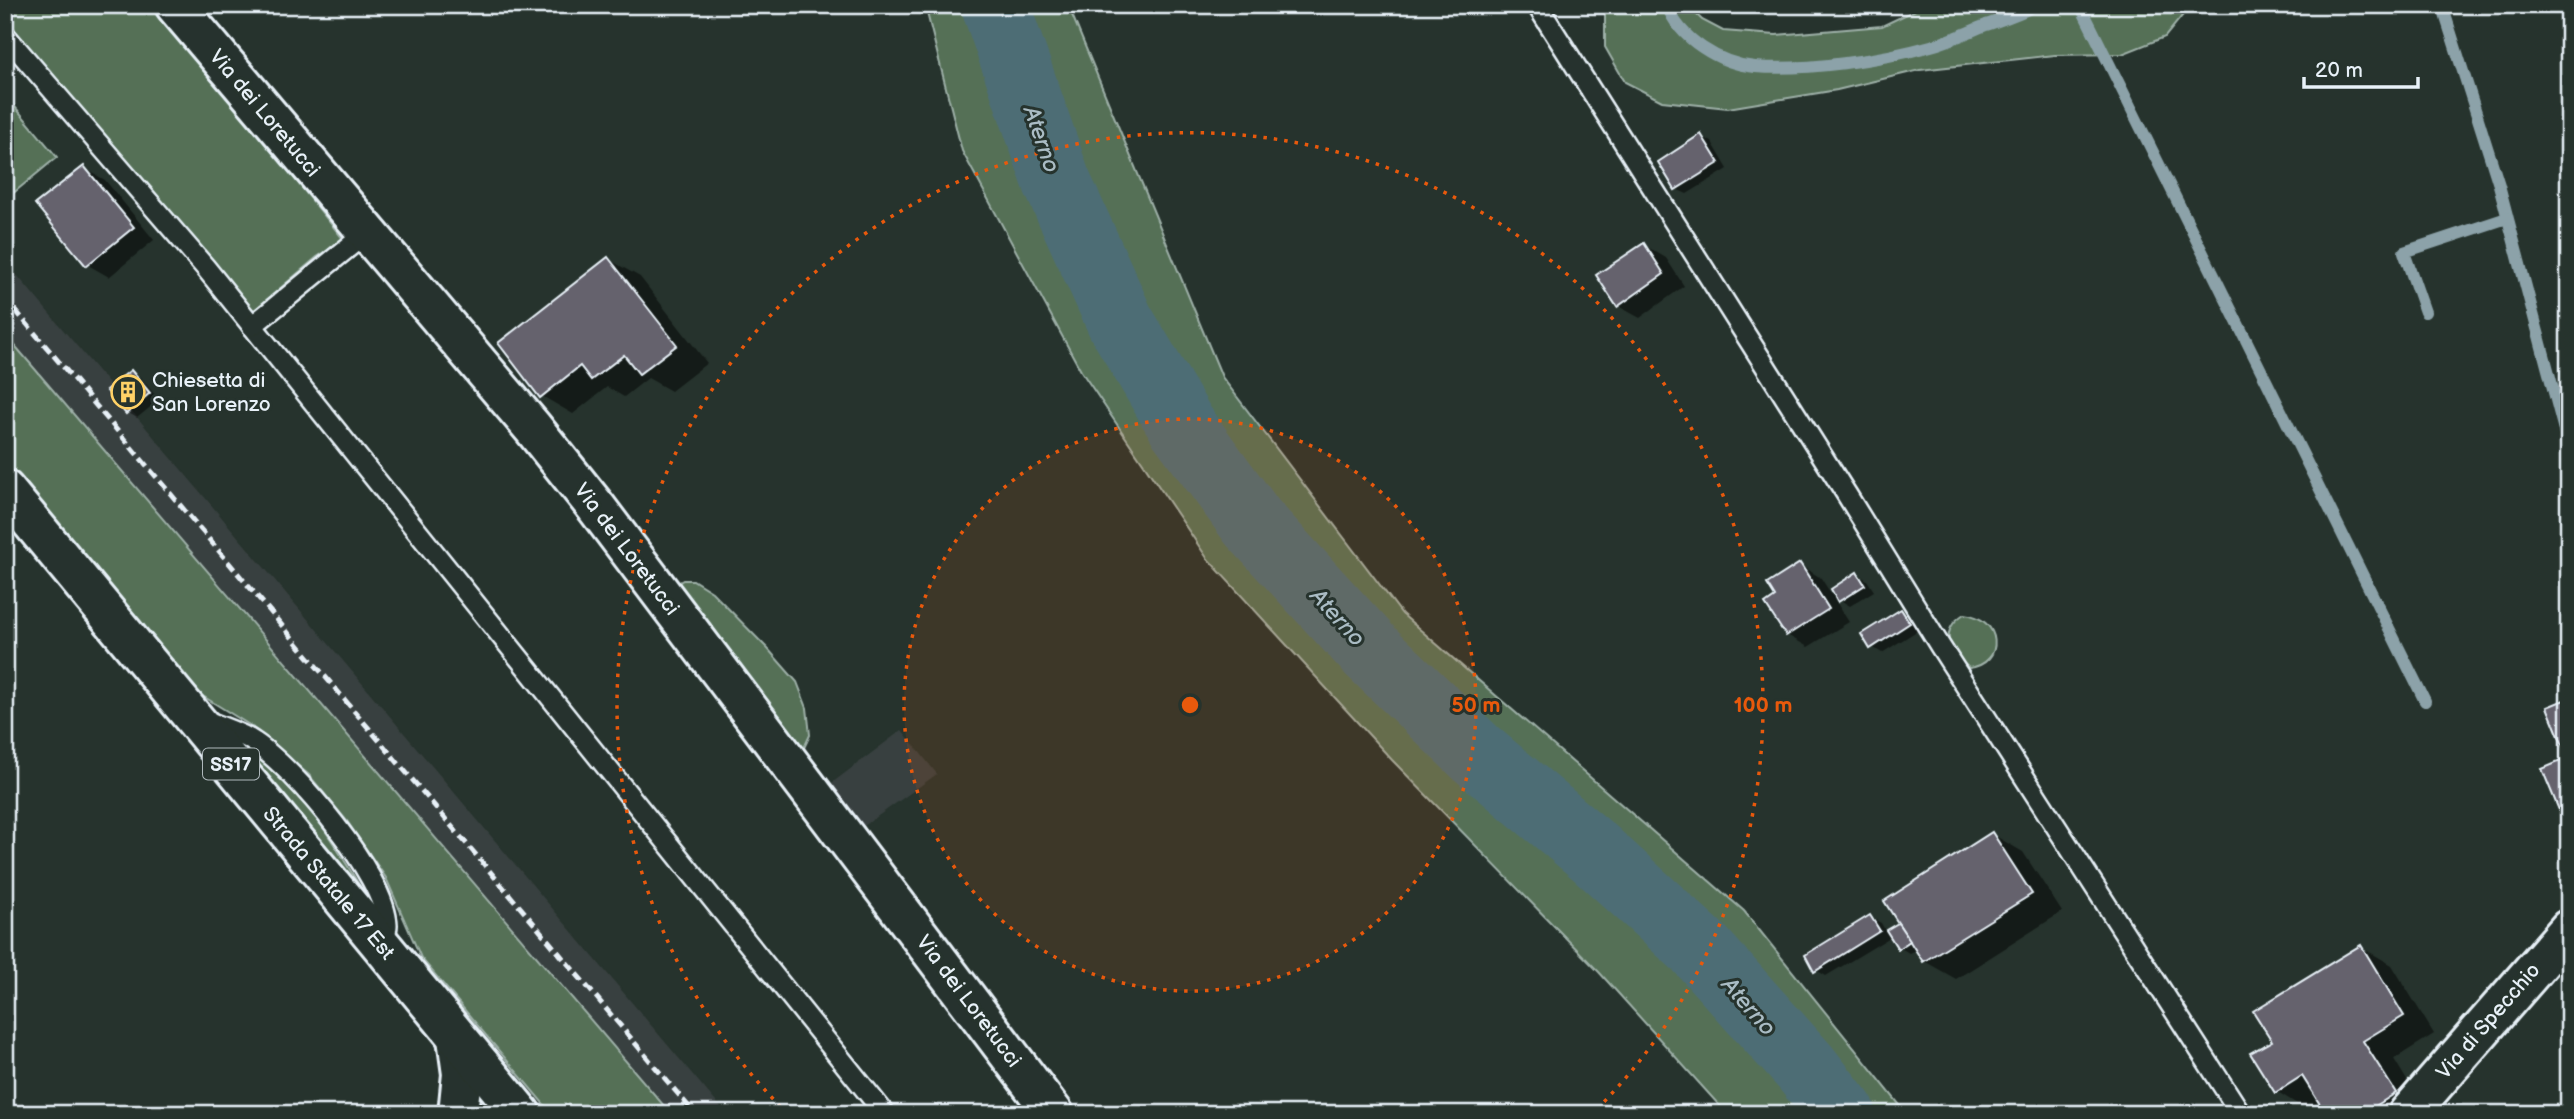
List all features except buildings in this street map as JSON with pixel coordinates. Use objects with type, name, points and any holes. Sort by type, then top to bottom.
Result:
[{"type":"street","name":"Via dei Loretucci","points":[[175,5],[533,428],[596,507],[1054,1114]]},
{"type":"street","name":"Strada Statale 17 Est","points":[[5,490],[521,1114]]},
{"type":"street","name":"Via di Specchio","points":[[2408,1114],[2569,929]]},
{"type":"street","points":[[457,1038],[463,1074],[458,1114]]},
{"type":"lane","points":[[1537,5],[1940,646],[2241,1114]]},
{"type":"lane","points":[[5,35],[205,267],[885,1114]]},
{"type":"lane","points":[[252,326],[366,233]]},
{"type":"shaded area","points":[[5,261],[726,1114],[663,1114],[5,335]]},
{"type":"shaded area","points":[[902,730],[937,774],[854,833],[820,792]]},
{"type":"green space","points":[[5,5],[158,5],[344,240],[317,257],[251,313],[5,26]]},
{"type":"green space","points":[[925,5],[1068,5],[1222,377],[1402,614],[1744,911],[1907,1114],[1727,1114],[1599,972],[1392,760],[1207,558],[1081,371],[962,151]]},
{"type":"green space","points":[[1605,5],[1687,5],[1702,20],[1723,31],[1776,35],[1882,26],[1926,5],[2191,5],[2165,37],[2122,54],[2055,55],[1920,70],[1837,90],[1728,108],[1662,101],[1625,82],[1605,47]]},
{"type":"green space","points":[[5,95],[57,157],[5,200]]},
{"type":"green space","points":[[5,334],[671,1114],[552,1114],[421,958],[386,878],[347,821],[309,775],[251,726],[177,680],[5,472]]},
{"type":"green space","points":[[683,580],[693,580],[712,592],[797,682],[807,708],[810,735],[803,750],[666,590]]},
{"type":"green space","points":[[1964,614],[1977,617],[1986,623],[1995,641],[1989,658],[1969,668],[1956,655],[1949,641],[1951,627]]},
{"type":"green space","points":[[242,756],[258,760],[276,772],[311,810],[362,890],[358,899]]},
{"type":"waterway","name":"Aterno","points":[[995,5],[1057,182],[1120,321],[1182,426],[1252,522],[1370,651],[1477,754],[1595,853],[1698,947],[1806,1068],[1842,1114]]},
{"type":"waterway","points":[[1667,5],[1681,29],[1702,48],[1742,65],[1775,68],[1843,63],[1911,51],[1945,42],[2036,5]]},
{"type":"waterway","points":[[2080,5],[2425,701]]},
{"type":"waterway","points":[[2442,5],[2499,185],[2569,449]]},
{"type":"waterway","points":[[2425,312],[2404,252],[2507,218]]},
{"type":"railway","points":[[5,298],[695,1114]]},
{"type":"place","name":"Chiesetta di San Lorenzo","points":[[128,392]]}]
